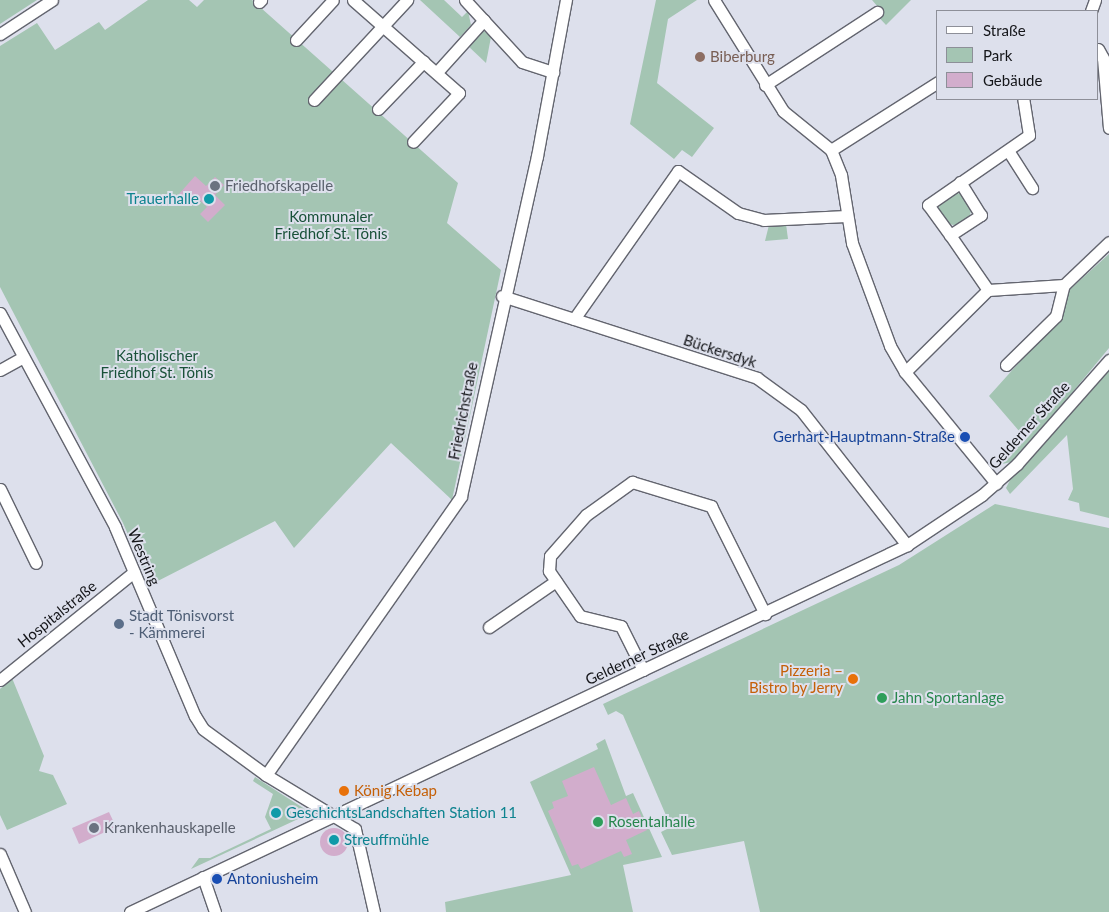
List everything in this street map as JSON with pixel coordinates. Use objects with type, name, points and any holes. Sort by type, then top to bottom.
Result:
[{"type":"street","points":[[0,34],[52,0]]},
{"type":"street","points":[[296,40],[333,0]]},
{"type":"street","points":[[353,0],[459,93],[413,142]]},
{"type":"street","points":[[314,100],[407,0]]},
{"type":"street","points":[[465,0],[522,62],[553,72]]},
{"type":"street","name":"Friedrichstraße","points":[[266,775],[461,496],[502,296],[553,72],[566,0]]},
{"type":"street","points":[[714,0],[765,86],[783,111],[831,150],[841,175],[846,216],[890,346],[905,372],[996,484]]},
{"type":"street","points":[[765,86],[877,12]]},
{"type":"street","points":[[437,72],[484,20]]},
{"type":"street","points":[[1099,52],[1103,58],[1109,128]]},
{"type":"street","points":[[378,109],[424,61]]},
{"type":"street","points":[[831,150],[936,83]]},
{"type":"street","points":[[988,290],[928,205],[960,182],[1009,152],[1029,135],[1023,100]]},
{"type":"street","points":[[1009,152],[1032,188]]},
{"type":"street","points":[[574,319],[632,233],[678,170],[738,213],[764,220],[846,216]]},
{"type":"street","points":[[950,235],[981,215],[960,182]]},
{"type":"street","points":[[1006,365],[1056,316],[1064,285],[1109,242]]},
{"type":"street","points":[[905,372],[988,290],[1064,285]]},
{"type":"street","name":"Bückersdyk","points":[[502,296],[757,378],[801,410],[907,545]]},
{"type":"street","name":"Westring","points":[[0,313],[115,527],[203,729],[266,775],[337,816],[355,829],[374,912]]},
{"type":"street","points":[[0,370],[23,356]]},
{"type":"street","name":"Gelderner Straße","points":[[130,912],[765,614],[907,545],[996,484],[1109,360]]},
{"type":"street","points":[[643,670],[621,626],[580,616],[549,571],[550,556],[586,515],[632,482],[711,506],[765,614]]},
{"type":"street","points":[[0,489],[36,563]]},
{"type":"street","name":"Hospitalstraße","points":[[0,680],[134,572]]},
{"type":"street","points":[[489,627],[556,581]]},
{"type":"street","points":[[0,854],[25,912]]},
{"type":"street","points":[[203,877],[215,912]]},
{"type":"green space","points":[[0,0],[37,0],[0,24]]},
{"type":"green space","points":[[148,0],[189,0],[197,7],[204,0],[252,0],[458,183],[447,223],[501,270],[452,500],[391,443],[294,548],[275,521],[150,585],[123,523],[0,287],[0,46],[37,23],[55,50],[99,22],[105,30]]},
{"type":"green space","points":[[420,0],[444,0],[462,17],[468,11],[471,25],[460,37]]},
{"type":"green space","points":[[656,0],[697,0],[668,19],[657,83],[714,128],[692,157],[682,150],[674,159],[630,124]]},
{"type":"green space","points":[[872,0],[911,0],[886,25],[872,10],[878,7]]},
{"type":"green space","points":[[484,31],[491,37],[486,63],[467,45]]},
{"type":"green space","points":[[955,193],[967,197],[971,209],[967,221],[955,225],[943,221],[939,209],[943,197]]},
{"type":"green space","points":[[786,224],[788,239],[765,241],[769,225]]},
{"type":"green space","points":[[1109,254],[1109,348],[1047,423],[1011,462],[998,465],[1026,439],[989,396],[1060,317],[1067,292]]},
{"type":"green space","points":[[1109,371],[1109,518],[1080,511],[1079,503],[1068,500],[1073,489],[1067,435],[1010,494],[1006,488],[1011,478]]},
{"type":"green space","name":"Jahn Sportanlage","points":[[995,504],[1109,528],[1109,912],[760,912],[744,841],[672,855],[661,832],[671,827],[623,715],[616,711],[608,715],[603,704],[899,565]]},
{"type":"green space","points":[[12,678],[44,756],[39,771],[53,775],[67,804],[7,830],[0,815],[0,689]]},
{"type":"green space","points":[[605,739],[626,796],[633,793],[662,857],[623,865],[633,912],[446,912],[445,902],[571,875],[530,782],[598,749],[596,744]]},
{"type":"green space","points":[[255,777],[311,813],[191,869],[199,858],[210,858],[271,829],[265,817],[273,794],[253,781]]},
{"type":"building","name":"Trauerhalle","points":[[195,176],[206,186],[215,177],[224,185],[215,195],[225,205],[208,222],[200,214],[207,207],[194,195],[187,202],[179,194]]},
{"type":"building","name":"Rosentalhalle","points":[[594,767],[611,805],[626,798],[633,814],[639,811],[647,830],[626,840],[632,854],[624,857],[621,851],[581,869],[578,864],[572,866],[548,811],[554,808],[552,802],[568,796],[562,781]]},
{"type":"building","name":"Krankenhauskapelle","points":[[109,812],[116,827],[79,844],[72,828]]},
{"type":"building","name":"Streuffmühle","points":[[334,828],[344,832],[348,842],[344,852],[334,856],[324,852],[320,842],[324,832]]},
{"type":"place","name":"Biberburg","points":[[700,57]]},
{"type":"place","name":"Friedhofskapelle","points":[[215,186]]},
{"type":"place","name":"Trauerhalle","points":[[209,199]]},
{"type":"place","name":"Gerhart-Hauptmann-Straße","points":[[965,437]]},
{"type":"place","name":"Stadt Tönisvorst - Kämmerei","points":[[119,624]]},
{"type":"place","name":"Pizzeria – Bistro by Jerry","points":[[853,679]]},
{"type":"place","name":"Jahn Sportanlage","points":[[882,698]]},
{"type":"place","name":"König Kebap","points":[[344,791]]},
{"type":"place","name":"GeschichtsLandschaften Station 11","points":[[276,813]]},
{"type":"place","name":"Rosentalhalle","points":[[598,822]]},
{"type":"place","name":"Krankenhauskapelle","points":[[94,828]]},
{"type":"place","name":"Streuffmühle","points":[[334,840]]},
{"type":"place","name":"Antoniusheim","points":[[217,879]]},
{"type":"park label","name":"Kommunaler Friedhof St. Tönis","points":[[331,224]]},
{"type":"park label","name":"Katholischer Friedhof St. Tönis","points":[[157,364]]}]
